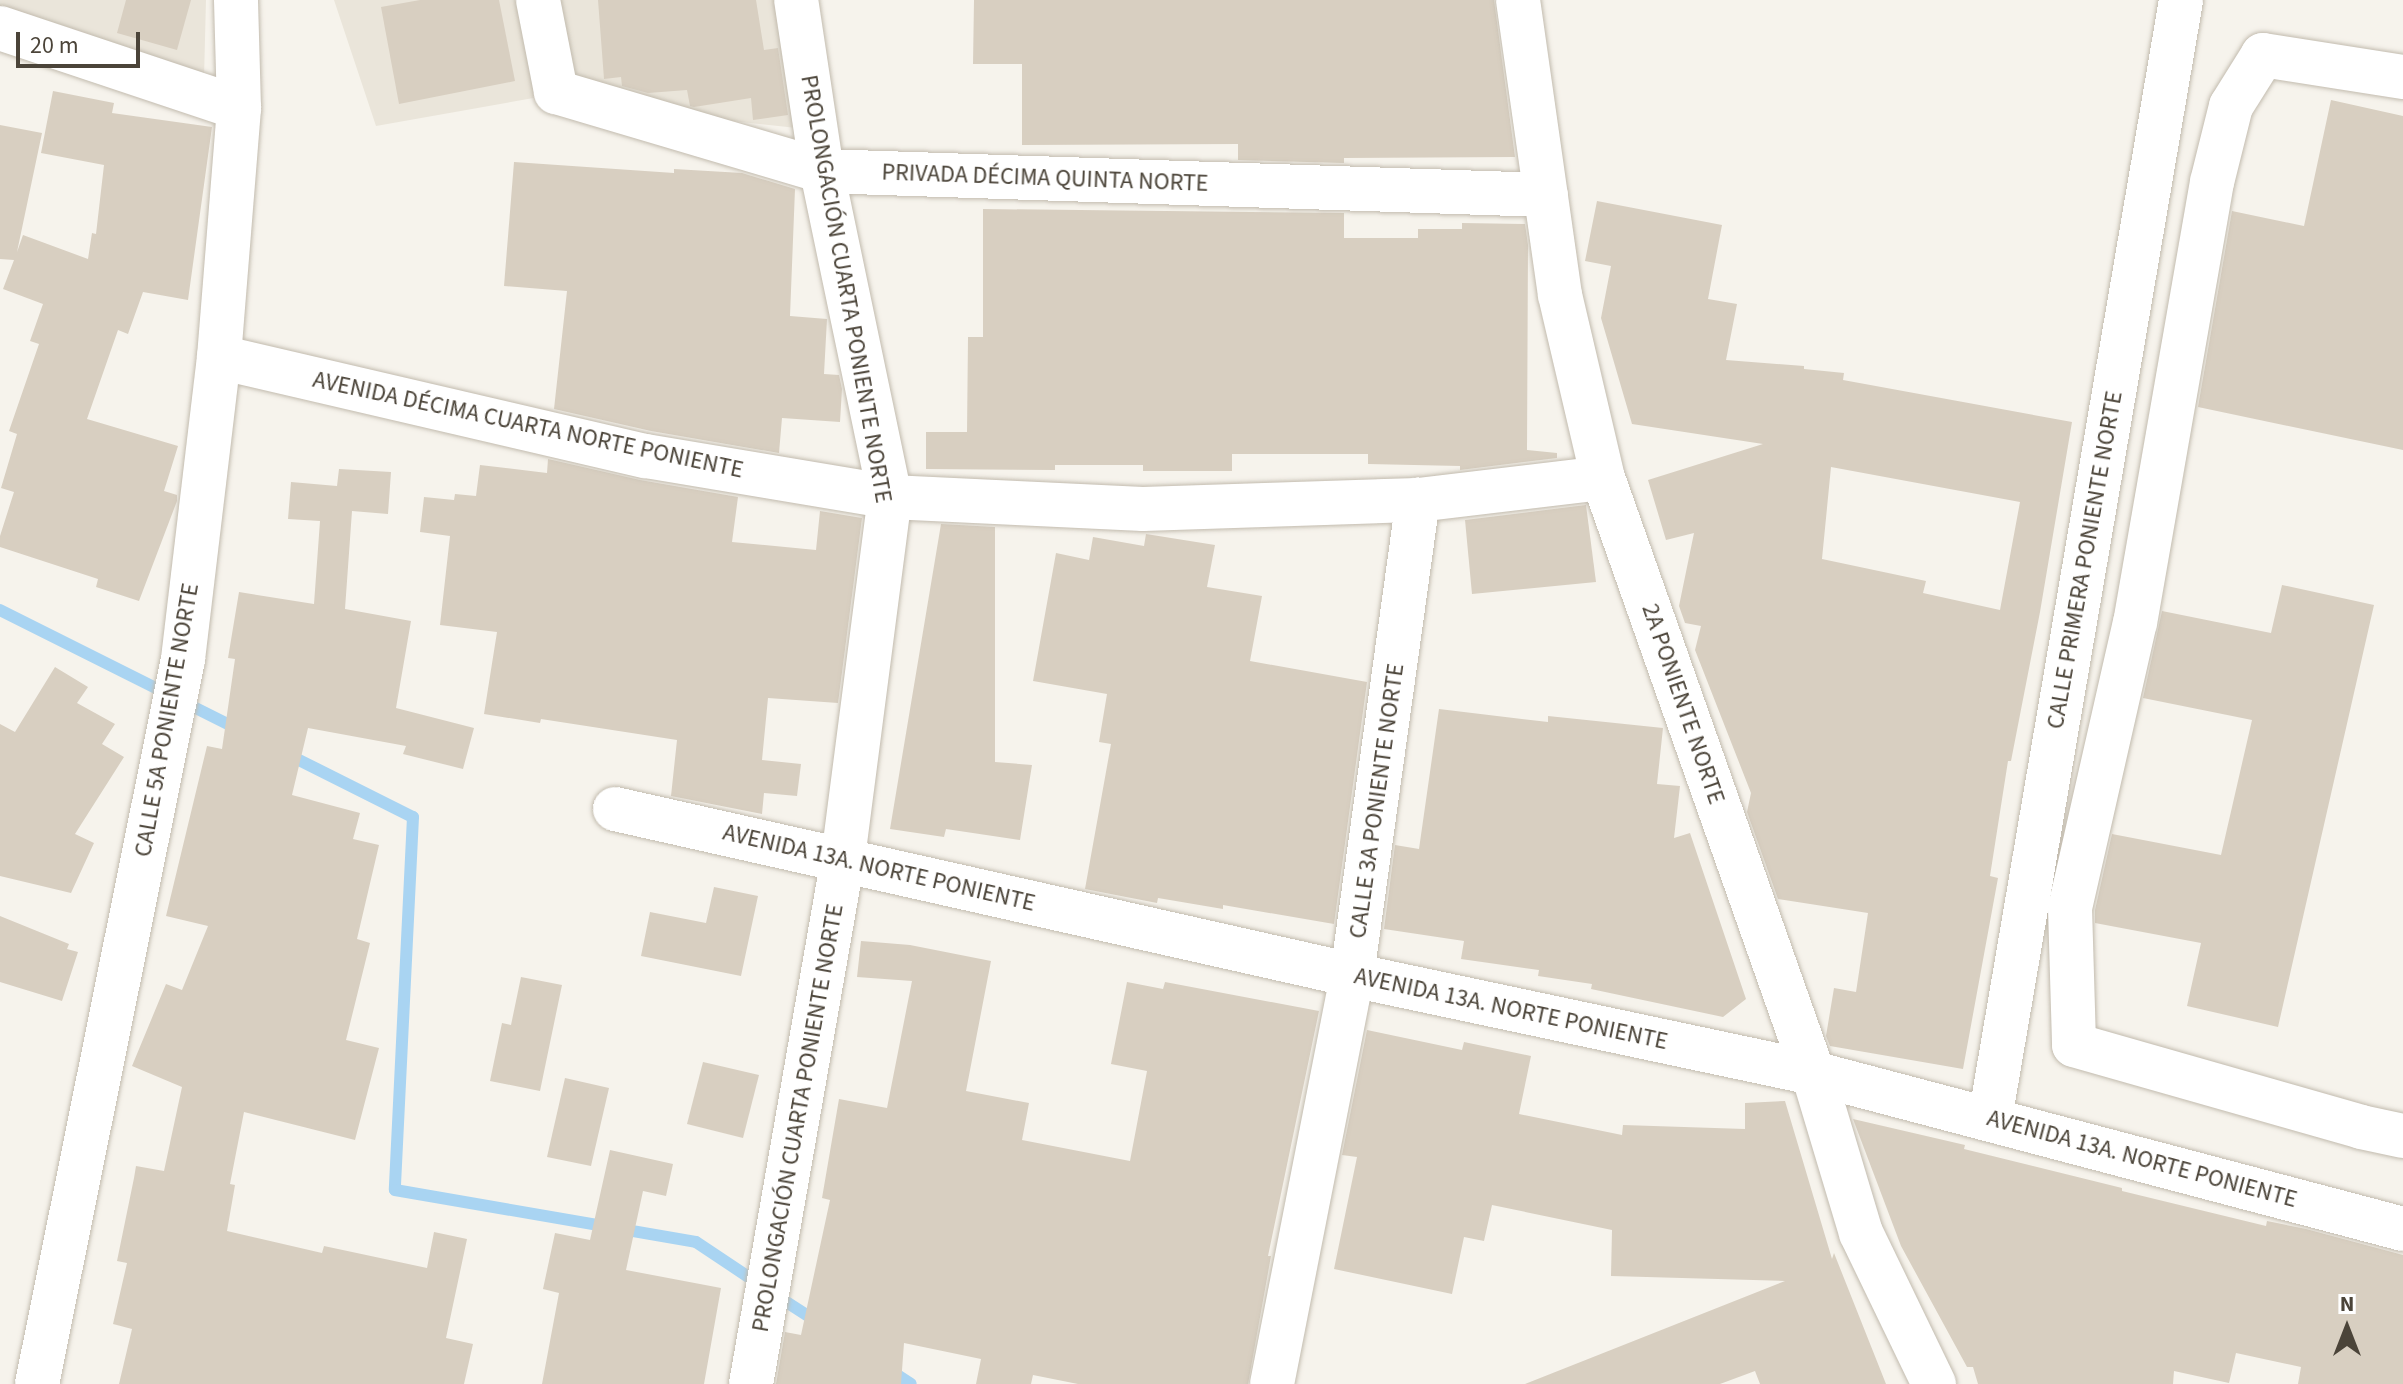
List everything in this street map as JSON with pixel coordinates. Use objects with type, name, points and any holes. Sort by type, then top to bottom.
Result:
[{"type":"street","name":"CALLE 5A PONIENTE NORTE","points":[[37,1384],[183,659],[219,357],[239,108],[236,0]]},
{"type":"street","name":"PRIVADA DÉCIMA QUINTA NORTE","points":[[538,0],[556,92],[822,171],[1546,195]]},
{"type":"street","name":"PROLONGACIÓN CUARTA PONIENTE NORTE","points":[[753,1375],[843,858],[890,497],[822,171],[796,0]]},
{"type":"street","name":"2A PONIENTE NORTE","points":[[1518,0],[1560,295],[1603,478],[1813,1073],[1861,1233],[1934,1384]]},
{"type":"street","name":"CALLE PRIMERA PONIENTE NORTE","points":[[1990,1119],[2181,0]]},
{"type":"street","points":[[0,28],[239,108]]},
{"type":"street","points":[[2403,77],[2263,55],[2231,106],[2212,182],[2135,622],[2070,908],[2074,1045],[2361,1127],[2403,1136]]},
{"type":"street","name":"AVENIDA DÉCIMA CUARTA NORTE PONIENTE","points":[[219,357],[646,456],[890,497],[1143,509],[1418,500],[1603,478]]},
{"type":"street","name":"CALLE 3A PONIENTE NORTE","points":[[1272,1384],[1352,975],[1418,500]]},
{"type":"street","name":"AVENIDA 13A. NORTE PONIENTE","points":[[615,809],[1352,975],[1813,1073],[2403,1229]]},
{"type":"shaded area","points":[[0,0],[206,0],[204,78],[0,8]]},
{"type":"shaded area","points":[[334,0],[520,0],[539,97],[376,126]]},
{"type":"shaded area","points":[[556,0],[780,0],[806,129],[577,104]]},
{"type":"building","points":[[126,0],[191,0],[177,50],[117,33]]},
{"type":"building","points":[[420,0],[499,0],[515,81],[399,104],[381,7]]},
{"type":"building","points":[[598,0],[756,0],[764,50],[778,48],[788,115],[753,120],[751,98],[694,107],[690,106],[687,90],[648,93],[622,86],[621,77],[604,79]]},
{"type":"building","points":[[974,0],[1494,0],[1515,157],[1344,158],[1344,163],[1238,160],[1238,144],[1022,145],[1022,64],[973,64]]},
{"type":"building","points":[[53,91],[114,103],[112,113],[212,127],[188,300],[143,292],[128,334],[118,330],[87,419],[178,446],[164,491],[177,495],[177,501],[139,601],[96,587],[98,579],[0,547],[0,536],[14,492],[1,488],[17,434],[9,431],[39,344],[30,341],[43,304],[3,289],[14,260],[0,259],[0,125],[42,133],[17,252],[23,235],[88,259],[92,233],[96,234],[104,165],[41,153]]},
{"type":"building","points":[[2331,100],[2403,116],[2403,450],[2198,407],[2232,211],[2304,226]]},
{"type":"building","points":[[514,162],[674,173],[674,169],[742,173],[795,189],[790,316],[827,319],[824,374],[839,375],[842,389],[840,422],[782,418],[779,453],[651,431],[554,409],[567,291],[504,286]]},
{"type":"building","points":[[1597,201],[1722,225],[1708,299],[1737,304],[1726,360],[1804,366],[1804,369],[1844,373],[1843,380],[2072,422],[2040,612],[2011,761],[2008,761],[1990,876],[1998,878],[1963,1069],[1830,1046],[1826,1036],[1834,988],[1856,992],[1868,913],[1778,899],[1747,812],[1751,793],[1695,650],[1701,626],[1685,623],[1679,606],[1694,533],[1666,540],[1648,480],[1763,444],[1632,424],[1601,318],[1611,266],[1585,261]],"holes":[[[1831,467],[2020,502],[2000,610],[1923,593],[1926,581],[1822,559]]]},
{"type":"building","points":[[983,209],[1344,213],[1344,238],[1418,238],[1418,229],[1462,229],[1462,223],[1525,224],[1528,245],[1527,450],[1557,453],[1557,458],[1460,470],[1460,466],[1368,464],[1368,454],[1232,454],[1232,471],[1143,471],[1143,465],[1055,465],[1055,470],[926,469],[926,432],[967,432],[968,337],[983,337]]},
{"type":"building","points":[[548,459],[640,480],[738,497],[732,542],[816,550],[820,511],[862,518],[838,703],[768,698],[762,760],[801,764],[797,796],[764,793],[762,814],[671,796],[677,740],[541,719],[540,723],[484,714],[497,632],[440,625],[450,536],[420,532],[424,497],[454,500],[455,494],[476,496],[480,465],[547,473]]},
{"type":"building","points":[[339,469],[391,472],[388,514],[352,511],[345,609],[411,621],[396,708],[474,728],[463,769],[403,754],[406,746],[308,728],[292,795],[360,813],[353,839],[379,845],[357,939],[370,943],[346,1040],[379,1048],[355,1140],[244,1112],[230,1184],[235,1185],[227,1231],[322,1253],[324,1246],[427,1268],[434,1232],[467,1239],[446,1338],[473,1344],[464,1384],[119,1384],[132,1329],[113,1324],[127,1263],[117,1261],[136,1166],[164,1171],[182,1087],[132,1066],[166,984],[182,990],[208,926],[166,916],[207,746],[222,749],[235,659],[228,658],[239,592],[314,604],[320,521],[288,519],[291,482],[337,486]]},
{"type":"building","points":[[1586,505],[1596,582],[1472,594],[1465,520]]},
{"type":"building","points":[[941,524],[995,527],[995,762],[1032,765],[1020,840],[946,829],[944,837],[890,829]]},
{"type":"building","points":[[1146,534],[1215,545],[1207,587],[1262,596],[1250,661],[1367,682],[1334,924],[1223,905],[1223,909],[1158,898],[1157,903],[1085,889],[1111,744],[1099,742],[1107,694],[1033,681],[1056,553],[1089,560],[1093,537],[1144,546]]},
{"type":"building","points":[[2282,585],[2374,605],[2278,1027],[2187,1006],[2201,943],[2095,923],[2095,910],[2112,834],[2221,855],[2252,720],[2143,698],[2162,611],[2271,633]]},
{"type":"building","points":[[55,667],[88,687],[77,703],[115,724],[102,744],[124,757],[75,834],[94,843],[71,893],[0,876],[0,724],[15,732]]},
{"type":"building","points":[[1439,709],[1548,722],[1548,716],[1663,728],[1657,784],[1680,786],[1674,838],[1690,833],[1746,999],[1723,1017],[1591,989],[1592,984],[1538,976],[1539,970],[1461,959],[1464,941],[1384,929],[1395,845],[1419,849]]},
{"type":"building","points":[[714,887],[758,896],[741,976],[641,956],[650,912],[706,923]]},
{"type":"building","points":[[0,916],[69,944],[67,949],[78,952],[62,1001],[0,982]]},
{"type":"building","points":[[861,941],[910,945],[991,961],[966,1091],[1029,1103],[1022,1140],[1130,1161],[1147,1071],[1111,1064],[1127,982],[1163,989],[1165,982],[1319,1011],[1268,1256],[1271,1256],[1248,1384],[1078,1384],[1033,1375],[1031,1384],[976,1384],[981,1359],[904,1343],[901,1384],[776,1384],[785,1332],[801,1335],[830,1200],[822,1198],[839,1099],[887,1108],[912,981],[857,977]]},
{"type":"building","points":[[521,977],[562,985],[540,1091],[490,1081],[502,1023],[511,1025]]},
{"type":"building","points":[[1367,1030],[1462,1050],[1464,1042],[1531,1056],[1519,1114],[1622,1135],[1623,1125],[1745,1129],[1745,1103],[1785,1101],[1832,1259],[1834,1253],[1886,1384],[1760,1384],[1755,1371],[1720,1384],[1525,1384],[1785,1281],[1611,1276],[1612,1230],[1492,1205],[1484,1241],[1464,1237],[1452,1294],[1334,1269],[1357,1157],[1342,1155]]},
{"type":"building","points":[[703,1062],[759,1075],[743,1138],[687,1124]]},
{"type":"building","points":[[565,1078],[609,1088],[591,1166],[547,1157]]},
{"type":"building","points":[[1853,1119],[1965,1145],[1964,1149],[2122,1188],[2122,1191],[2266,1226],[2267,1221],[2306,1229],[2403,1255],[2403,1384],[2298,1384],[2301,1367],[2236,1353],[2229,1383],[2174,1371],[2173,1384],[1978,1384],[1973,1367],[1967,1367],[1901,1246]]},
{"type":"building","points":[[610,1150],[673,1164],[666,1196],[643,1191],[626,1270],[721,1288],[704,1384],[542,1384],[559,1293],[543,1289],[555,1233],[590,1240]]},
{"type":"waterway","points":[[0,610],[240,730]]},
{"type":"waterway","points":[[285,753],[413,817],[395,1190],[696,1242],[759,1284]]},
{"type":"waterway","points":[[774,1294],[819,1323]]},
{"type":"waterway","points":[[888,1369],[911,1384]]}]
